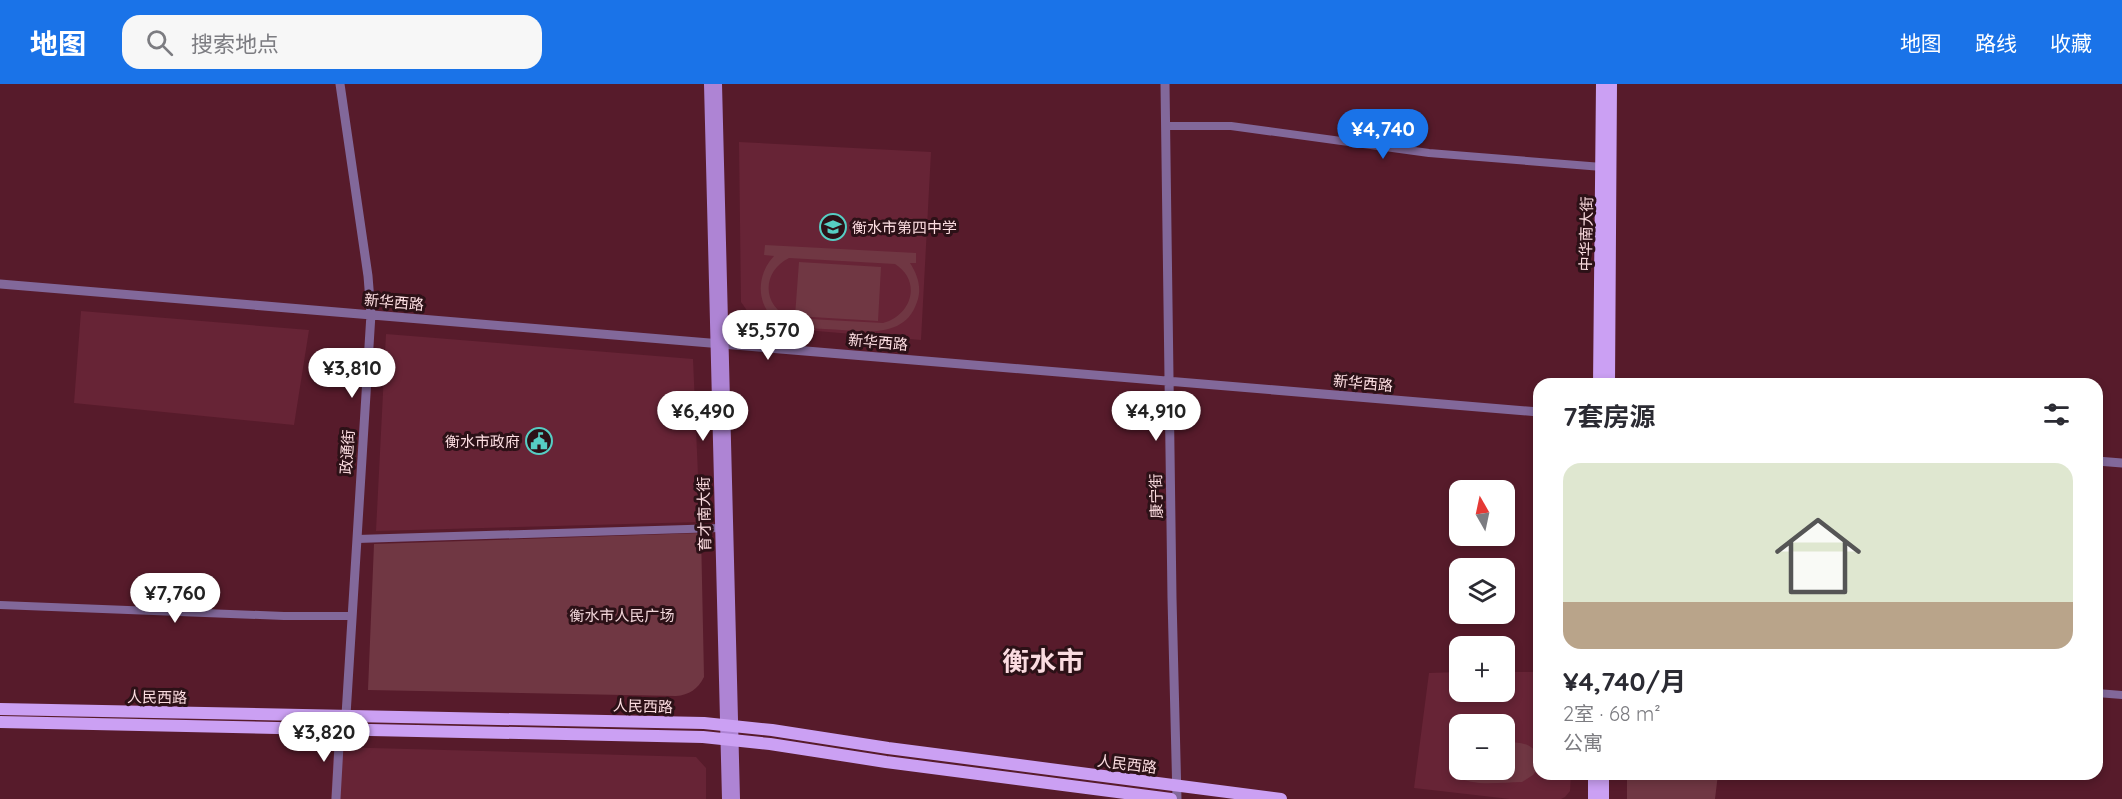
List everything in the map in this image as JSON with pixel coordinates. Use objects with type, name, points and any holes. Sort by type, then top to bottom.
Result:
[{"type":"main road","name":"育才南大街","points":[[709,84],[719,344],[729,725],[727,799]]},
{"type":"main road","name":"育才南大街","points":[[717,84],[720,528],[729,725]]},
{"type":"main road","name":"中华南大街","points":[[1599,378],[1602,84]]},
{"type":"main road","name":"中华南大街","points":[[1609,378],[1611,84]]},
{"type":"main road","name":"人民西路","points":[[0,710],[627,720],[729,725],[1281,799]]},
{"type":"main road","name":"人民西路","points":[[0,722],[638,734],[729,739],[1171,799]]},
{"type":"main road","name":"育才南大街","points":[[729,739],[735,799]]},
{"type":"main road","points":[[1594,780],[1594,799]]},
{"type":"main road","points":[[1603,780],[1603,799]]},
{"type":"street","name":"政通街","points":[[340,84],[368,276],[371,315],[346,715]]},
{"type":"street","name":"康宁街","points":[[1165,84],[1177,799]]},
{"type":"street","points":[[1166,126],[1231,126],[1429,153],[1602,167]]},
{"type":"street","name":"新华西路","points":[[0,284],[1533,411]]},
{"type":"street","points":[[2103,461],[2122,464]]},
{"type":"street","points":[[357,539],[720,528]]},
{"type":"street","points":[[0,605],[284,616],[352,616]]},
{"type":"street","points":[[2103,693],[2122,695]]},
{"type":"street","points":[[336,799],[340,728]]},
{"type":"shaded area","name":"衡水市第四中学","points":[[739,142],[931,152],[921,340],[758,326],[741,302]]},
{"type":"shaded area","points":[[81,311],[309,330],[294,425],[74,403]]},
{"type":"shaded area","name":"衡水市政府","points":[[386,334],[693,359],[700,522],[376,531]]},
{"type":"shaded area","points":[[1449,672],[1449,702],[1515,702],[1515,672],[1533,672],[1533,780],[1571,780],[1570,791],[1561,799],[1510,799],[1414,788],[1429,673]]},
{"type":"shaded area","points":[[334,747],[696,757],[706,768],[706,799],[331,799]]},
{"type":"green space","points":[[765,245],[916,253],[916,263],[910,263],[918,282],[917,302],[911,315],[902,323],[878,331],[789,327],[775,319],[763,303],[761,284],[763,274],[774,256],[764,255]],"holes":[[[789,258],[895,264],[909,279],[910,297],[901,313],[883,323],[791,318],[781,313],[770,298],[770,280],[773,272]]]},
{"type":"green space","points":[[799,262],[881,267],[878,321],[795,316]]},
{"type":"green space","name":"衡水市人民广场","points":[[701,533],[704,677],[699,685],[689,693],[676,696],[368,690],[374,544]]},
{"type":"green space","points":[[1515,743],[1533,749],[1533,775],[1522,782],[1477,783],[1466,780],[1515,780]]},
{"type":"green space","points":[[1627,780],[1717,780],[1715,799],[1627,799]]},
{"type":"place","name":"衡水市第四中学","points":[[833,227]]},
{"type":"place","name":"衡水市政府","points":[[539,441]]},
{"type":"district","name":"衡水市","points":[[1043,661]]}]
